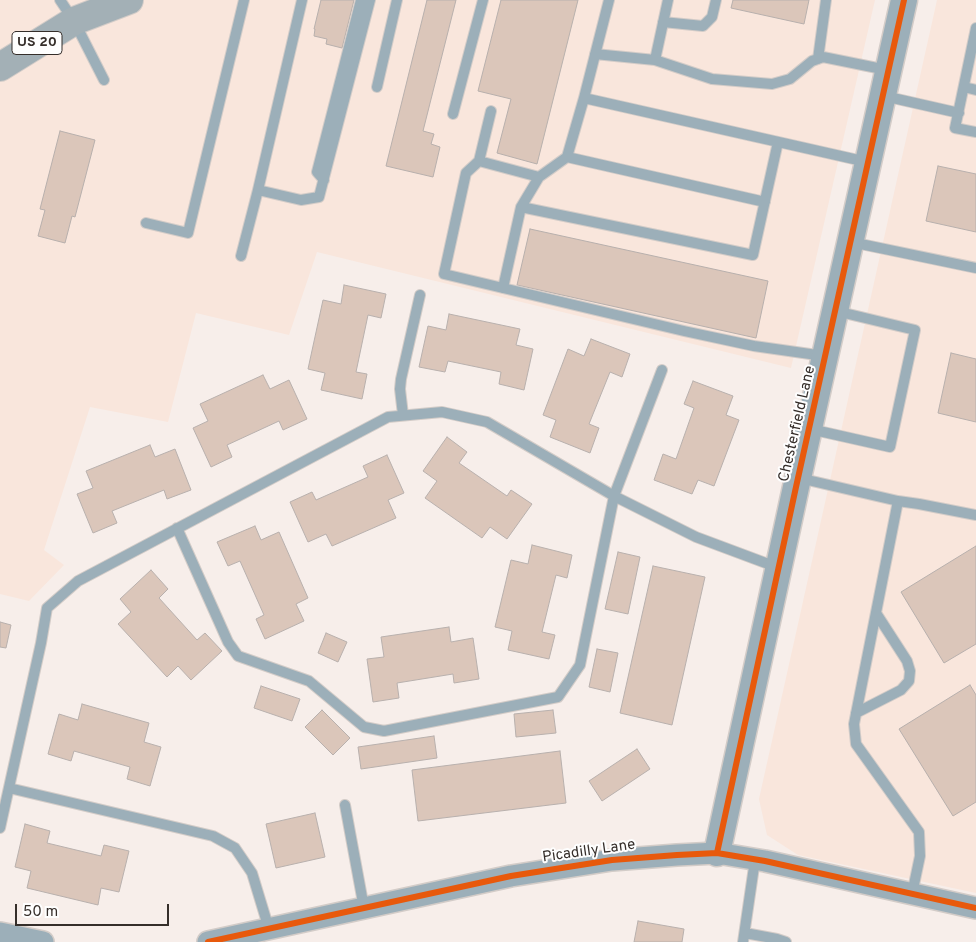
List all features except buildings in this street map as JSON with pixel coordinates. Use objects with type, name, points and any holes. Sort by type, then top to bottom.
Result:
[{"type":"main road","points":[[67,10],[95,0]]},
{"type":"main road","name":"US 20","points":[[0,66],[67,10],[129,0]]},
{"type":"street","name":"Chesterfield Lane","points":[[717,854],[904,0]]},
{"type":"street","name":"Picadilly Lane","points":[[208,942],[271,935],[364,908],[511,876],[612,860],[677,855],[717,854],[755,860],[976,908]]},
{"type":"street","points":[[0,933],[43,942]]},
{"type":"lane","points":[[146,223],[188,233],[244,0]]},
{"type":"lane","points":[[241,256],[302,0]]},
{"type":"lane","points":[[324,180],[317,172],[361,0]]},
{"type":"lane","points":[[258,190],[301,200],[319,197],[370,0]]},
{"type":"lane","points":[[377,87],[397,0]]},
{"type":"lane","points":[[453,114],[483,0]]},
{"type":"lane","points":[[503,288],[521,207],[539,177],[567,157],[609,0]]},
{"type":"lane","points":[[655,60],[668,0]]},
{"type":"lane","points":[[664,22],[703,26],[712,17],[716,0]]},
{"type":"lane","points":[[818,59],[826,0]]},
{"type":"lane","points":[[67,10],[104,80]]},
{"type":"lane","points":[[976,28],[955,128],[976,132]]},
{"type":"lane","points":[[595,54],[655,60],[712,79],[772,84],[790,79],[812,61],[823,57],[888,70]]},
{"type":"lane","points":[[964,87],[976,90]]},
{"type":"lane","points":[[883,96],[959,113]]},
{"type":"lane","points":[[584,98],[868,162]]},
{"type":"lane","points":[[491,111],[479,161],[466,173],[444,274],[684,331],[746,344],[825,356]]},
{"type":"lane","points":[[521,207],[753,255],[778,142]]},
{"type":"lane","points":[[567,157],[765,202]]},
{"type":"lane","points":[[479,161],[539,177]]},
{"type":"lane","points":[[850,242],[976,268]]},
{"type":"lane","points":[[403,415],[400,389],[401,379],[420,294]]},
{"type":"lane","points":[[809,429],[890,447],[915,330],[836,310]]},
{"type":"lane","points":[[177,528],[228,642],[238,656],[309,681],[364,727],[384,731],[558,697],[580,665],[614,496],[662,370]]},
{"type":"lane","points":[[0,828],[47,608],[78,581],[388,417],[442,412],[488,422],[614,496],[696,537],[779,568]]},
{"type":"lane","points":[[798,478],[898,501],[976,515]]},
{"type":"lane","points":[[898,501],[854,724],[856,744],[919,832],[920,856],[912,894]]},
{"type":"lane","points":[[856,713],[901,690],[909,681],[910,671],[907,661],[876,613]]},
{"type":"lane","points":[[9,788],[213,836],[235,848],[252,873],[271,935]]},
{"type":"lane","points":[[344,805],[364,908]]},
{"type":"lane","points":[[755,860],[744,938],[778,939],[786,942]]},
{"type":"shaded area","points":[[0,0],[875,0],[791,368],[317,252],[289,335],[196,313],[168,422],[90,407],[44,550],[64,565],[29,601],[0,594]]},
{"type":"shaded area","points":[[937,0],[976,0],[976,893],[798,855],[767,835],[759,799]]},
{"type":"cycle path","points":[[717,853],[904,0]]},
{"type":"cycle path","points":[[208,942],[511,876],[612,860],[717,853],[765,861],[976,908]]}]
